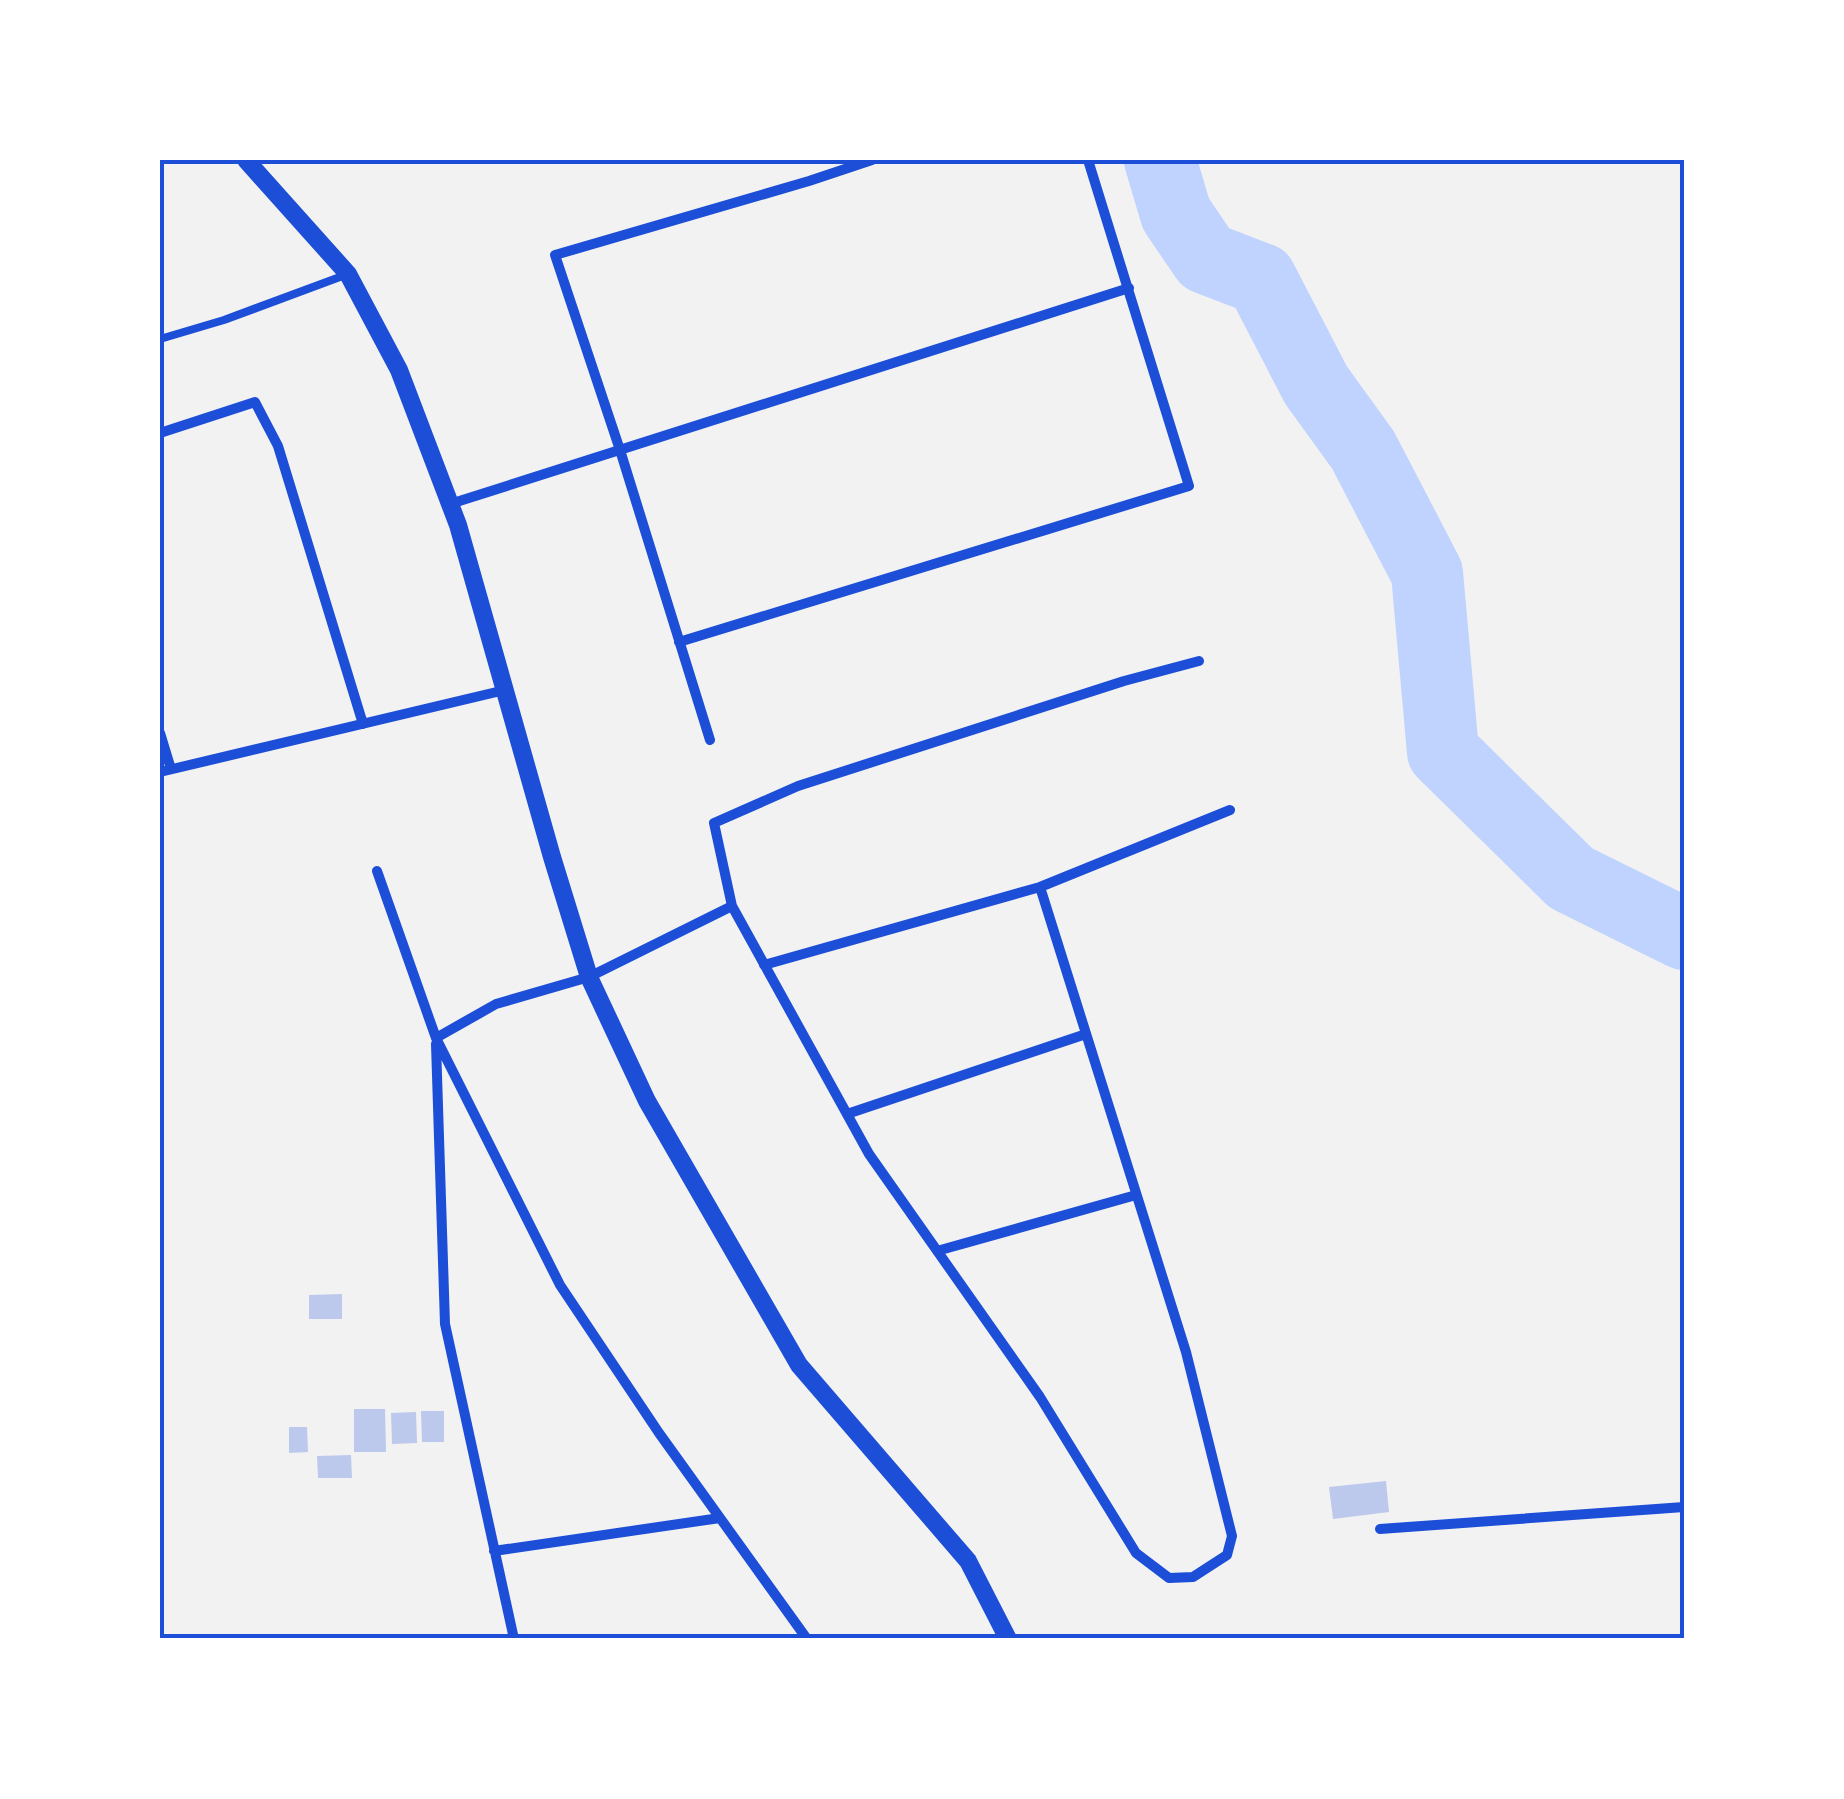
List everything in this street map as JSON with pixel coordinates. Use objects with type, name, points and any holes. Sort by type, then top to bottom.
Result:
[{"type":"street","points":[[246,160],[348,274],[399,370],[458,526],[589,976],[647,1101],[800,1365],[968,1561],[1008,1639]]},
{"type":"street","points":[[710,740],[555,254],[872,160]]},
{"type":"street","points":[[679,642],[1189,486],[1088,160]]},
{"type":"street","points":[[450,504],[1128,288]]},
{"type":"street","points":[[160,434],[255,402],[278,446],[362,724]]},
{"type":"street","points":[[1040,887],[1186,1352],[1232,1536],[1227,1555],[1193,1577],[1169,1578],[1136,1553],[1040,1397],[869,1154],[732,906],[714,823],[798,786],[1199,660]]},
{"type":"street","points":[[160,732],[166,770],[505,690]]},
{"type":"street","points":[[764,965],[1040,887],[1230,810]]},
{"type":"street","points":[[377,870],[436,1038],[560,1285],[659,1433],[807,1639]]},
{"type":"street","points":[[436,1038],[496,1004],[589,976],[732,906]]},
{"type":"street","points":[[847,1114],[1086,1034]]},
{"type":"street","points":[[436,1038],[445,1324],[514,1639]]},
{"type":"street","points":[[937,1251],[1136,1195]]},
{"type":"street","points":[[1380,1528],[1684,1507]]},
{"type":"street","points":[[494,1551],[720,1518]]},
{"type":"lane","points":[[160,339],[348,274]]},
{"type":"building","points":[[342,1294],[342,1319],[309,1319],[309,1295]]},
{"type":"building","points":[[354,1409],[385,1409],[386,1452],[354,1452]]},
{"type":"building","points":[[421,1411],[444,1411],[444,1442],[422,1442]]},
{"type":"building","points":[[416,1412],[417,1443],[392,1444],[391,1413]]},
{"type":"building","points":[[289,1427],[307,1427],[308,1452],[289,1453]]},
{"type":"building","points":[[351,1455],[352,1478],[318,1478],[317,1456]]},
{"type":"building","points":[[1386,1481],[1389,1512],[1333,1519],[1329,1487]]},
{"type":"waterway","points":[[1160,160],[1176,214],[1206,258],[1261,279],[1316,385],[1363,450],[1427,573],[1443,752],[1571,878],[1684,934]]}]
